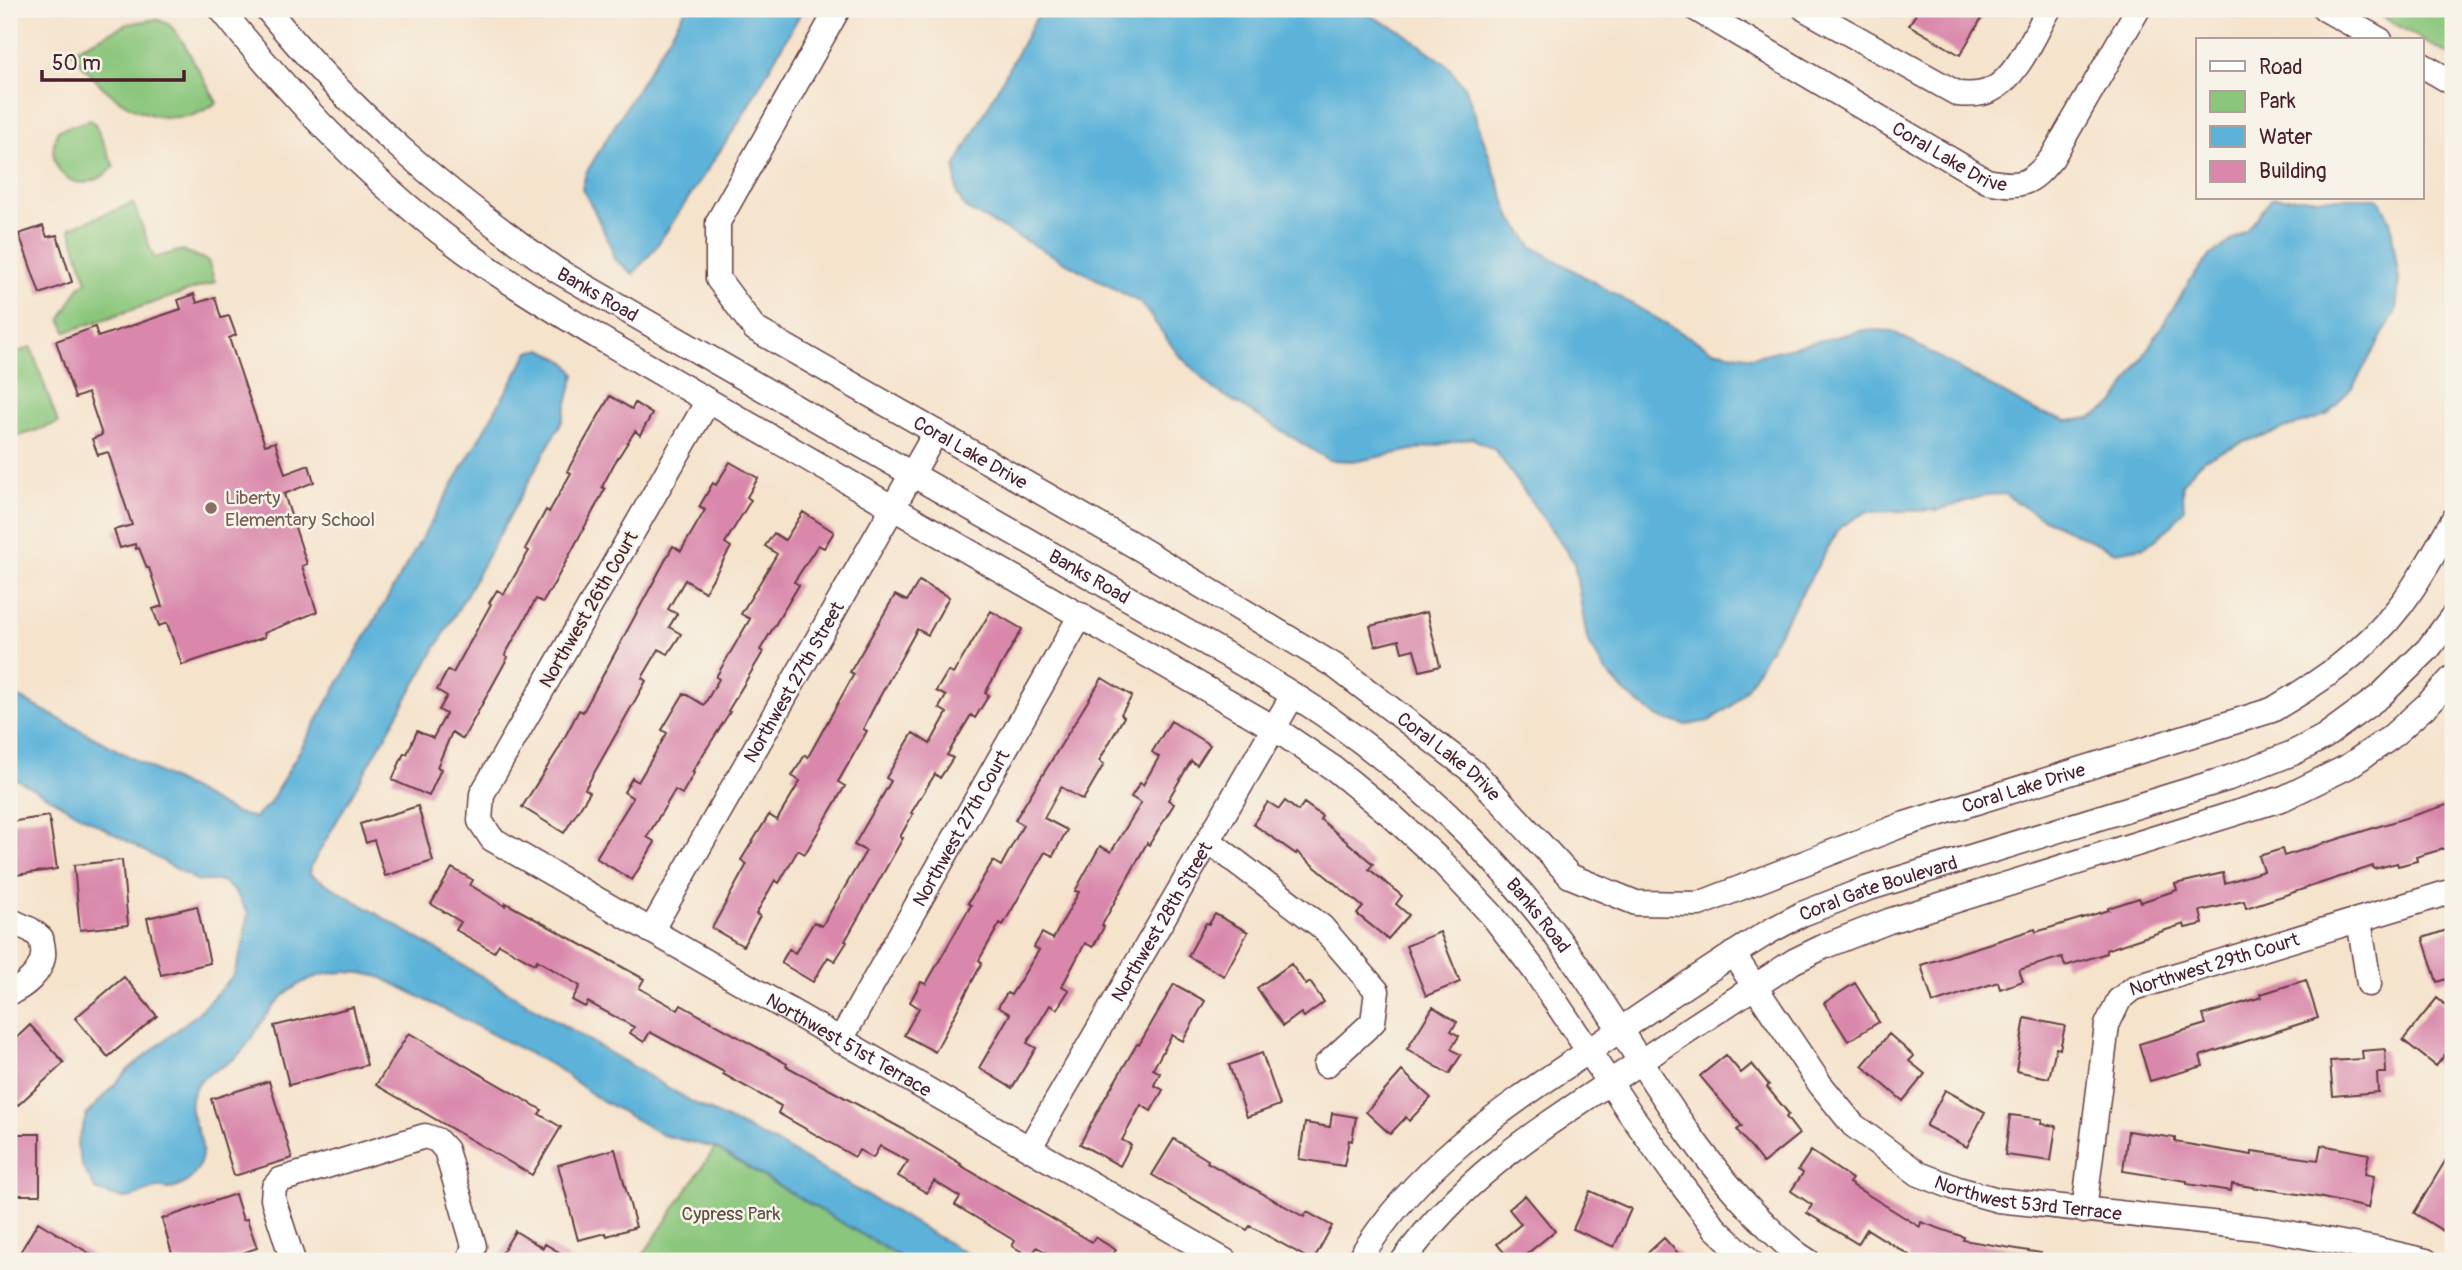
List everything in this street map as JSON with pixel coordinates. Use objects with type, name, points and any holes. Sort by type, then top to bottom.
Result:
[{"type":"street","name":"Banks Road","points":[[221,9],[261,59],[359,162],[466,252],[550,308],[1274,728],[1336,770],[1391,815],[1444,864],[1492,915],[1528,962],[1630,1113],[1715,1228],[1750,1261]]},
{"type":"street","name":"Banks Road","points":[[267,9],[340,92],[390,141],[444,188],[558,271],[1293,695],[1337,723],[1381,757],[1453,821],[1533,907],[1575,962],[1701,1149],[1744,1204],[1796,1254],[1808,1261]]},
{"type":"street","name":"Coral Lake Drive","points":[[838,9],[718,222],[718,279],[755,329],[1139,548],[1335,666],[1476,774],[1570,876],[1636,902],[1699,904],[1902,825],[2272,710],[2319,682],[2379,631],[2417,582],[2453,520]]},
{"type":"street","name":"Coral Lake Drive","points":[[1696,9],[1987,181],[2012,187],[2036,176],[2052,158],[2138,9]]},
{"type":"street","points":[[1805,9],[1958,94],[1973,95],[1990,91],[2003,83],[2015,68],[2049,9]]},
{"type":"street","points":[[2325,9],[2376,38]]},
{"type":"street","points":[[2424,66],[2453,83]]},
{"type":"street","name":"Northwest 26th Court","points":[[480,821],[482,794],[708,401]]},
{"type":"street","name":"Northwest 27th Street","points":[[651,931],[936,432]]},
{"type":"street","name":"Northwest 27th Court","points":[[840,1041],[1081,615]]},
{"type":"street","name":"Coral Gate Boulevard","points":[[1358,1261],[1391,1214],[1439,1161],[1493,1116],[1733,954],[1802,914],[1833,900],[2229,778],[2293,753],[2324,737],[2362,711],[2405,674],[2450,629]]},
{"type":"street","name":"Coral Gate Boulevard","points":[[1404,1261],[1440,1216],[1516,1145],[1804,956],[1889,921],[2252,810],[2315,785],[2390,738],[2453,677]]},
{"type":"street","name":"Northwest 28th Street","points":[[1030,1147],[1293,695]]},
{"type":"street","name":"Northwest 51st Terrace","points":[[480,821],[492,839],[1225,1261]]},
{"type":"street","points":[[1209,841],[1322,927],[1377,991],[1373,1022],[1326,1065]]},
{"type":"street","name":"Northwest 29th Court","points":[[2084,1211],[2107,1024],[2119,1000],[2134,988],[2453,891]]},
{"type":"street","points":[[9,920],[41,938],[43,956],[34,976],[18,990],[9,993]]},
{"type":"street","points":[[2359,920],[2369,984]]},
{"type":"street","name":"Northwest 53rd Terrace","points":[[1733,954],[1820,1084],[1853,1125],[1919,1174],[1958,1189],[1998,1199],[2084,1211],[2267,1229],[2426,1261]]},
{"type":"street","points":[[293,1261],[273,1199],[274,1187],[280,1180],[425,1136],[437,1140],[446,1150],[474,1246],[469,1261]]},
{"type":"green space","points":[[2369,9],[2453,9],[2453,57],[2424,38]]},
{"type":"green space","points":[[156,19],[170,25],[182,40],[217,103],[196,114],[173,117],[138,111],[108,92],[72,51],[127,24]]},
{"type":"green space","points":[[90,120],[95,124],[114,167],[101,177],[88,182],[76,182],[66,177],[59,169],[54,158],[54,145],[58,130]]},
{"type":"green space","points":[[133,203],[154,258],[183,250],[208,261],[215,282],[66,332],[61,319],[80,286],[87,282],[70,228]]},
{"type":"green space","points":[[31,347],[58,423],[9,439],[9,356]]},
{"type":"green space","name":"Cypress Park","points":[[715,1148],[907,1261],[639,1261]]},
{"type":"water","points":[[686,9],[803,9],[739,122],[654,250],[633,274],[614,259],[611,247],[582,189],[586,173]]},
{"type":"water","points":[[1044,9],[1357,9],[1401,31],[1446,64],[1466,89],[1510,216],[1533,247],[1712,350],[1752,357],[1864,330],[1892,331],[2035,411],[2068,421],[2091,418],[2114,404],[2191,279],[2210,256],[2248,229],[2270,200],[2379,200],[2390,220],[2399,280],[2396,311],[2354,385],[2327,415],[2244,442],[2204,459],[2182,483],[2184,509],[2170,527],[2145,547],[2116,552],[2040,517],[2004,494],[1986,495],[1939,510],[1866,512],[1840,527],[1747,688],[1731,706],[1709,721],[1685,725],[1658,717],[1624,692],[1604,669],[1587,639],[1574,562],[1495,450],[1472,438],[1358,461],[1329,460],[1214,389],[1177,353],[1141,303],[965,208],[957,194],[955,167],[1035,20]]},
{"type":"water","points":[[542,349],[566,362],[575,374],[562,421],[311,866],[310,874],[694,1103],[782,1146],[979,1261],[907,1261],[715,1148],[663,1135],[596,1097],[554,1066],[383,978],[351,972],[320,976],[292,989],[269,1012],[241,1052],[208,1074],[197,1085],[190,1104],[202,1155],[191,1178],[177,1187],[153,1189],[131,1197],[119,1198],[96,1190],[82,1166],[77,1144],[87,1114],[129,1069],[198,1013],[234,975],[244,941],[248,913],[235,892],[222,881],[198,881],[9,775],[9,692],[233,812],[254,818],[269,804],[529,352]]},
{"type":"building","points":[[1919,9],[1987,9],[1960,55],[1909,25]]},
{"type":"building","points":[[43,226],[47,237],[57,235],[72,282],[40,294],[19,234]]},
{"type":"building","points":[[194,294],[197,303],[215,297],[221,318],[229,316],[236,335],[229,338],[265,445],[275,442],[285,474],[309,465],[314,482],[284,494],[307,564],[302,566],[317,612],[264,633],[265,637],[182,665],[167,623],[159,626],[153,609],[162,606],[139,548],[136,549],[135,544],[120,548],[114,530],[132,525],[108,452],[98,455],[92,439],[102,435],[88,393],[75,398],[56,341],[95,327],[98,337],[181,309],[178,300]]},
{"type":"building","points":[[610,396],[632,409],[635,403],[652,414],[640,435],[635,431],[614,464],[602,487],[605,489],[555,582],[543,602],[536,599],[463,739],[452,732],[437,767],[441,769],[429,796],[392,780],[417,731],[433,738],[446,714],[439,710],[447,696],[437,690],[448,670],[453,673],[497,590],[504,594],[529,551],[525,549],[546,510],[549,512],[571,473],[567,471]]},
{"type":"building","points":[[730,462],[758,478],[747,497],[751,500],[725,543],[731,547],[705,592],[685,580],[668,609],[677,614],[669,627],[681,634],[668,654],[659,649],[642,678],[646,681],[585,789],[590,792],[564,833],[522,807],[558,750],[579,710],[583,712],[673,546],[681,551],[705,510],[699,507]]},
{"type":"building","points":[[803,512],[834,532],[824,548],[818,545],[794,582],[799,585],[760,650],[763,652],[728,711],[730,712],[692,772],[694,773],[682,794],[675,790],[647,837],[655,842],[632,880],[596,858],[633,798],[624,792],[632,778],[638,782],[667,733],[662,730],[684,693],[704,705],[719,679],[716,677],[750,619],[741,614],[777,554],[765,546],[774,533],[785,540]]},
{"type":"building","points":[[919,581],[949,597],[928,635],[917,629],[873,709],[863,729],[867,731],[838,782],[845,786],[805,854],[798,850],[779,883],[775,880],[756,914],[760,916],[743,946],[712,928],[747,864],[741,860],[769,815],[777,820],[800,781],[792,776],[805,755],[808,757],[854,674],[850,672],[895,595],[907,601]]},
{"type":"building","points":[[991,611],[1022,629],[985,693],[989,695],[975,718],[971,715],[947,755],[953,758],[940,778],[935,774],[911,813],[913,814],[900,837],[903,838],[845,941],[847,942],[835,961],[828,957],[813,982],[781,963],[789,949],[795,953],[814,922],[822,926],[866,851],[854,845],[891,781],[886,778],[913,733],[930,744],[947,713],[939,708],[946,696],[936,691],[948,671],[953,674]]},
{"type":"building","points":[[1427,612],[1440,666],[1420,671],[1414,649],[1402,652],[1399,640],[1375,646],[1370,626]]},
{"type":"building","points":[[1102,678],[1132,696],[1121,714],[1124,717],[1099,761],[1104,764],[1083,800],[1061,787],[1044,818],[1067,830],[1053,856],[1045,852],[1003,925],[1000,923],[979,960],[982,963],[935,1052],[904,1035],[919,1008],[910,1002],[921,982],[926,984],[993,861],[1001,866],[1023,825],[1015,820]]},
{"type":"building","points":[[1171,721],[1210,745],[1197,765],[1191,761],[1168,800],[1174,804],[1149,845],[1147,843],[1102,925],[1104,927],[1093,947],[1085,943],[1062,986],[1069,990],[1057,1009],[1050,1005],[1027,1043],[1036,1048],[1012,1088],[979,1068],[1010,1014],[998,1007],[1007,993],[1011,995],[1039,950],[1034,947],[1042,933],[1053,939],[1100,846],[1111,852],[1141,803],[1131,797],[1140,783],[1143,785],[1159,757],[1152,752]]},
{"type":"building","points":[[1285,801],[1298,811],[1304,803],[1322,816],[1320,819],[1373,864],[1369,869],[1402,896],[1396,904],[1409,915],[1388,939],[1357,914],[1363,907],[1297,852],[1296,854],[1253,824],[1268,802],[1279,809]]},
{"type":"building","points":[[2453,803],[2453,846],[2416,857],[2417,861],[2374,869],[2373,866],[2246,908],[2244,901],[2200,911],[2203,924],[2185,928],[2184,924],[2065,966],[2062,957],[2019,970],[2023,981],[2000,989],[1998,982],[1933,1003],[1921,965],[2035,929],[2036,932],[2109,910],[2108,908],[2139,898],[2141,902],[2177,890],[2175,884],[2223,873],[2225,883],[2264,871],[2259,856],[2282,849],[2284,856]]},
{"type":"building","points":[[418,806],[433,861],[385,876],[374,840],[366,843],[360,824]]},
{"type":"building","points":[[49,816],[57,869],[9,876],[9,822]]},
{"type":"building","points":[[122,860],[128,925],[80,930],[74,865]]},
{"type":"building","points":[[452,868],[473,880],[470,885],[505,906],[506,903],[644,979],[639,988],[678,1010],[681,1005],[903,1129],[1092,1242],[1095,1237],[1116,1250],[1108,1261],[1061,1261],[1037,1247],[1031,1257],[1012,1246],[1015,1241],[955,1205],[960,1197],[934,1181],[927,1193],[898,1176],[908,1161],[880,1146],[873,1158],[859,1150],[855,1157],[778,1113],[781,1106],[723,1074],[724,1072],[650,1032],[644,1042],[630,1033],[634,1027],[588,1002],[585,1007],[572,1000],[580,986],[537,960],[535,964],[499,944],[494,952],[456,930],[461,922],[431,904]]},
{"type":"building","points":[[197,906],[210,963],[161,975],[147,918]]},
{"type":"building","points":[[1215,914],[1248,932],[1224,976],[1188,956],[1206,923],[1209,924]]},
{"type":"building","points":[[2453,928],[2453,977],[2437,982],[2423,938]]},
{"type":"building","points":[[1440,932],[1460,982],[1426,996],[1406,946]]},
{"type":"building","points":[[1291,964],[1306,985],[1310,982],[1324,1002],[1304,1017],[1301,1013],[1283,1026],[1257,988]]},
{"type":"building","points":[[124,977],[157,1016],[108,1057],[75,1018]]},
{"type":"building","points":[[2306,980],[2318,1018],[2200,1056],[2203,1066],[2150,1081],[2139,1044],[2206,1024],[2203,1015]]},
{"type":"building","points":[[1855,983],[1879,1022],[1848,1041],[1824,1003]]},
{"type":"building","points":[[1174,984],[1205,1001],[1183,1041],[1172,1035],[1153,1069],[1160,1073],[1154,1085],[1163,1090],[1151,1111],[1141,1105],[1122,1140],[1131,1145],[1120,1166],[1080,1144]]},
{"type":"building","points":[[2437,998],[2453,1011],[2453,1045],[2436,1066],[2403,1040]]},
{"type":"building","points":[[353,1007],[367,1065],[289,1085],[274,1026]]},
{"type":"building","points":[[1433,1007],[1457,1022],[1451,1031],[1459,1036],[1451,1049],[1461,1055],[1449,1074],[1407,1049]]},
{"type":"building","points":[[2025,1018],[2065,1026],[2060,1049],[2056,1048],[2049,1078],[2016,1071]]},
{"type":"building","points":[[30,1025],[64,1063],[18,1105],[9,1095],[9,1045]]},
{"type":"building","points":[[409,1033],[542,1110],[539,1114],[561,1127],[532,1175],[376,1085]]},
{"type":"building","points":[[1889,1034],[1914,1056],[1909,1061],[1925,1074],[1903,1101],[1862,1066]]},
{"type":"building","points":[[2385,1049],[2386,1073],[2377,1073],[2378,1092],[2333,1096],[2330,1061],[2363,1059],[2362,1051]]},
{"type":"building","points":[[1262,1053],[1280,1105],[1247,1117],[1229,1065]]},
{"type":"building","points":[[1726,1055],[1741,1073],[1752,1064],[1789,1114],[1786,1117],[1799,1134],[1763,1163],[1737,1130],[1742,1126],[1700,1076]]},
{"type":"building","points":[[1402,1071],[1431,1098],[1409,1121],[1406,1117],[1390,1134],[1366,1112]]},
{"type":"building","points":[[269,1081],[292,1158],[234,1176],[211,1099]]},
{"type":"building","points":[[1945,1090],[1985,1112],[1967,1147],[1926,1126]]},
{"type":"building","points":[[1332,1113],[1356,1117],[1344,1166],[1299,1159],[1305,1123],[1330,1127]]},
{"type":"building","points":[[2010,1115],[2042,1119],[2041,1124],[2056,1126],[2051,1161],[2005,1155]]},
{"type":"building","points":[[2128,1131],[2252,1155],[2252,1151],[2318,1160],[2321,1145],[2369,1154],[2365,1174],[2374,1176],[2368,1208],[2318,1197],[2232,1184],[2231,1191],[2123,1171]]},
{"type":"building","points":[[9,1134],[40,1134],[40,1195],[9,1195]]},
{"type":"building","points":[[1174,1139],[1208,1160],[1207,1162],[1304,1217],[1307,1212],[1332,1226],[1313,1261],[1250,1226],[1247,1230],[1152,1175]]},
{"type":"building","points":[[2453,1148],[2453,1218],[2445,1232],[2414,1213]]},
{"type":"building","points":[[615,1149],[636,1227],[607,1236],[606,1233],[578,1240],[558,1165]]},
{"type":"building","points":[[1811,1151],[1852,1179],[1849,1183],[1920,1227],[1921,1222],[1964,1237],[1963,1240],[2041,1253],[2040,1261],[1907,1261],[1909,1255],[1867,1229],[1858,1244],[1807,1213],[1812,1205],[1791,1191],[1803,1173],[1798,1170]]},
{"type":"building","points":[[1590,1191],[1631,1209],[1614,1247],[1573,1229]]},
{"type":"building","points":[[235,1194],[243,1220],[247,1219],[257,1248],[220,1261],[174,1261],[162,1219]]},
{"type":"building","points":[[1525,1195],[1555,1231],[1518,1261],[1511,1261],[1497,1244],[1521,1224],[1509,1209]]},
{"type":"building","points":[[38,1222],[102,1261],[15,1261]]},
{"type":"building","points":[[515,1231],[543,1248],[545,1244],[574,1261],[497,1261]]},
{"type":"building","points":[[1664,1238],[1685,1261],[1639,1261]]},
{"type":"place","name":"Liberty Elementary School","points":[[211,508]]}]
